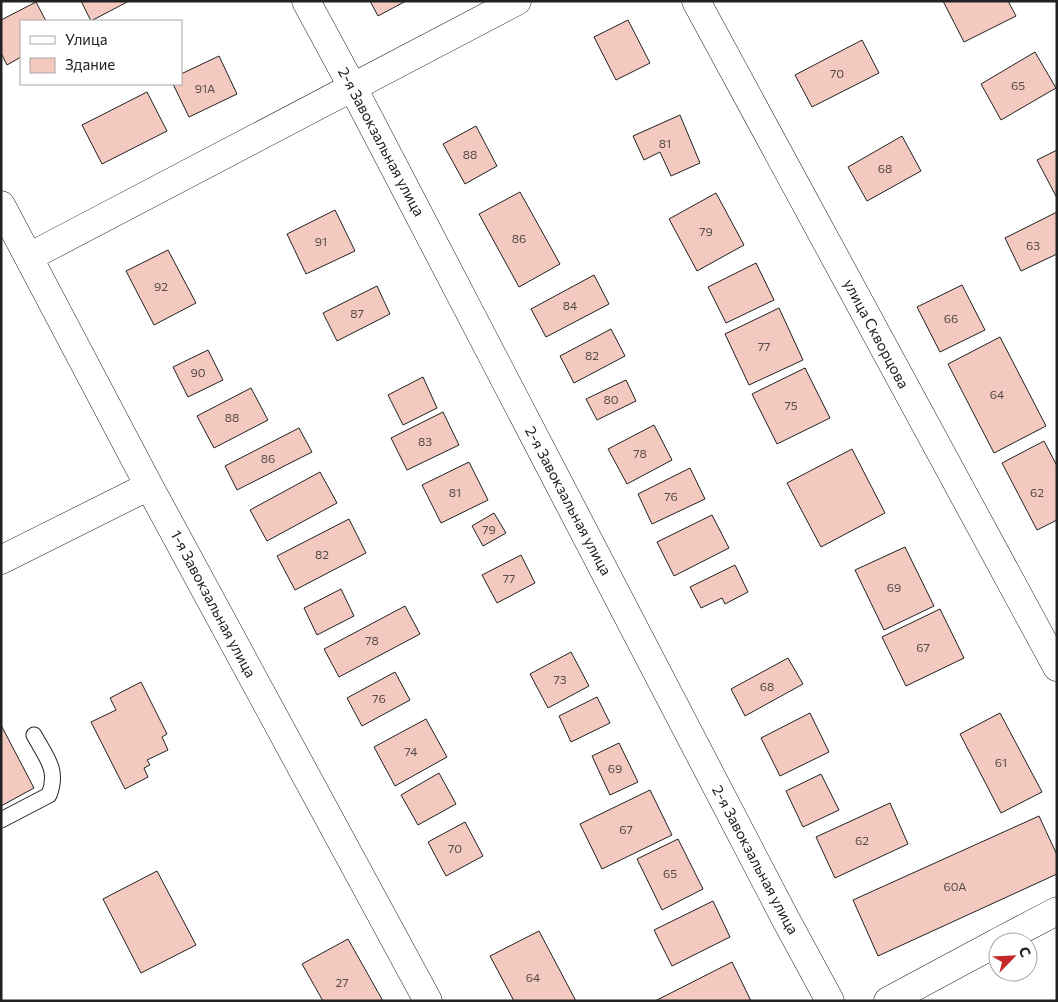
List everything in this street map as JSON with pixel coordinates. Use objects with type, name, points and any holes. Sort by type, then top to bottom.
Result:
[{"type":"street","name":"2-я Завокзальная улица","points":[[306,1],[830,1001]]},
{"type":"street","points":[[30,257],[517,1]]},
{"type":"street","name":"улица Скворцова","points":[[696,1],[1057,667]]},
{"type":"street","name":"1-я Завокзальная улица","points":[[1,205],[149,486],[428,1001]]},
{"type":"street","points":[[1,560],[149,486]]},
{"type":"street","points":[[1017,932],[1057,911]]},
{"type":"street","points":[[888,1001],[988,947]]},
{"type":"lane","points":[[1,820],[49,795],[54,784],[54,773],[34,735]]},
{"type":"building","points":[[81,1],[129,1],[93,20],[90,20]]},
{"type":"building","points":[[370,1],[406,1],[378,16]]},
{"type":"building","points":[[943,1],[1008,1],[1016,16],[964,42]]},
{"type":"building","points":[[36,2],[45,20],[20,20],[20,58],[7,65],[1,53],[1,20]]},
{"type":"building","points":[[628,20],[650,63],[616,80],[594,37]]},
{"type":"building","points":[[862,40],[879,73],[812,107],[795,75]]},
{"type":"building","points":[[1035,52],[1056,88],[1001,120],[981,84]]},
{"type":"building","points":[[219,56],[237,94],[189,117],[173,85],[182,85],[182,74]]},
{"type":"building","points":[[147,92],[167,131],[102,164],[82,125]]},
{"type":"building","points":[[680,115],[700,163],[671,176],[660,152],[644,160],[633,136]]},
{"type":"building","points":[[476,126],[497,166],[465,184],[443,144]]},
{"type":"building","points":[[902,136],[921,171],[867,201],[848,167]]},
{"type":"building","points":[[1057,150],[1057,198],[1037,160]]},
{"type":"building","points":[[520,192],[560,264],[519,287],[479,214]]},
{"type":"building","points":[[716,193],[744,245],[697,271],[669,219]]},
{"type":"building","points":[[335,210],[355,251],[306,274],[287,234]]},
{"type":"building","points":[[1057,212],[1057,254],[1021,271],[1005,238]]},
{"type":"building","points":[[168,250],[196,303],[154,325],[126,271]]},
{"type":"building","points":[[756,263],[774,300],[726,323],[708,287]]},
{"type":"building","points":[[594,275],[609,304],[546,337],[531,309]]},
{"type":"building","points":[[962,285],[985,330],[940,352],[917,307]]},
{"type":"building","points":[[377,286],[390,314],[337,341],[323,313]]},
{"type":"building","points":[[779,308],[803,360],[749,385],[725,334]]},
{"type":"building","points":[[611,329],[625,356],[574,383],[560,356]]},
{"type":"building","points":[[1000,337],[1046,426],[994,453],[948,364]]},
{"type":"building","points":[[208,350],[223,380],[188,397],[173,367]]},
{"type":"building","points":[[805,368],[830,418],[777,444],[752,394]]},
{"type":"building","points":[[423,377],[437,408],[403,425],[388,395]]},
{"type":"building","points":[[626,380],[636,401],[597,420],[586,399]]},
{"type":"building","points":[[251,388],[268,420],[214,448],[197,416]]},
{"type":"building","points":[[443,412],[459,445],[407,470],[391,438]]},
{"type":"building","points":[[654,425],[672,460],[627,484],[608,449]]},
{"type":"building","points":[[299,428],[312,452],[237,490],[225,466]]},
{"type":"building","points":[[1044,441],[1057,466],[1057,520],[1037,530],[1002,463]]},
{"type":"building","points":[[852,449],[885,513],[821,547],[787,483]]},
{"type":"building","points":[[469,462],[488,500],[441,523],[422,485]]},
{"type":"building","points":[[690,468],[705,499],[652,524],[638,494]]},
{"type":"building","points":[[320,472],[337,503],[267,541],[250,510]]},
{"type":"building","points":[[494,513],[506,533],[483,546],[472,526]]},
{"type":"building","points":[[712,515],[729,548],[674,576],[657,542]]},
{"type":"building","points":[[349,519],[366,553],[295,590],[277,556]]},
{"type":"building","points":[[905,547],[934,606],[884,630],[855,570]]},
{"type":"building","points":[[521,555],[535,583],[497,603],[482,575]]},
{"type":"building","points":[[735,565],[748,592],[725,604],[722,598],[701,608],[690,587]]},
{"type":"building","points":[[341,589],[354,616],[317,635],[304,608]]},
{"type":"building","points":[[405,606],[420,634],[339,677],[324,649]]},
{"type":"building","points":[[940,609],[964,658],[906,686],[882,637]]},
{"type":"building","points":[[571,652],[589,686],[548,708],[530,674]]},
{"type":"building","points":[[788,658],[803,684],[745,716],[731,689]]},
{"type":"building","points":[[395,672],[410,700],[362,726],[347,698]]},
{"type":"building","points":[[141,682],[167,734],[162,737],[168,750],[147,760],[150,765],[144,768],[148,777],[125,789],[91,722],[116,710],[110,698]]},
{"type":"building","points":[[597,697],[610,723],[571,742],[559,716]]},
{"type":"building","points":[[810,713],[829,752],[780,776],[761,738]]},
{"type":"building","points":[[1000,713],[1042,792],[1001,813],[960,734]]},
{"type":"building","points":[[426,719],[447,757],[395,786],[374,747]]},
{"type":"building","points":[[1,725],[34,788],[1,806]]},
{"type":"building","points":[[619,743],[638,782],[610,795],[592,756]]},
{"type":"building","points":[[439,773],[456,804],[418,825],[401,795]]},
{"type":"building","points":[[821,774],[839,810],[803,827],[786,791]]},
{"type":"building","points":[[650,790],[672,835],[602,869],[580,824]]},
{"type":"building","points":[[890,803],[908,844],[835,878],[816,837]]},
{"type":"building","points":[[1039,816],[1057,855],[1057,874],[878,956],[853,900]]},
{"type":"building","points":[[465,822],[483,856],[446,876],[428,842]]},
{"type":"building","points":[[678,839],[703,889],[662,910],[637,859]]},
{"type":"building","points":[[157,871],[196,945],[141,973],[103,899]]},
{"type":"building","points":[[713,901],[730,937],[672,966],[654,930]]},
{"type":"building","points":[[539,931],[576,1001],[514,1001],[490,956]]},
{"type":"building","points":[[348,939],[383,1001],[323,1001],[302,964]]},
{"type":"building","points":[[732,962],[751,1001],[655,1001]]}]
